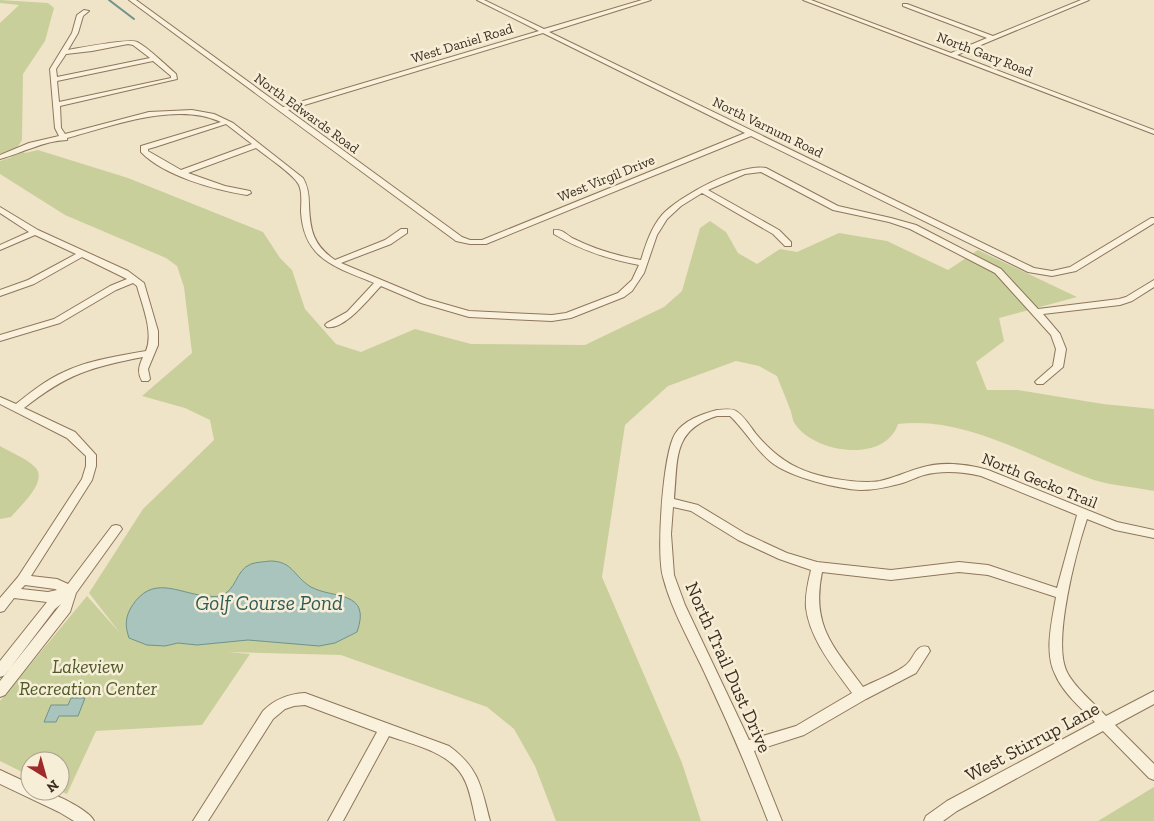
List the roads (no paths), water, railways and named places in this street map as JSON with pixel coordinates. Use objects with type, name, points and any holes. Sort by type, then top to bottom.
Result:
[{"type":"street","name":"North Edwards Road","points":[[132,0],[459,239],[470,242]]},
{"type":"street","name":"North Varnum Road","points":[[480,0],[1016,263],[1047,275],[1060,274],[1073,269],[1154,220]]},
{"type":"street","name":"West Daniel Road","points":[[282,110],[648,0]]},
{"type":"street","name":"North Gary Road","points":[[806,0],[1154,132]]},
{"type":"street","points":[[951,55],[1086,0]]},
{"type":"street","points":[[905,5],[993,38]]},
{"type":"street","points":[[64,138],[58,128],[53,69],[75,33],[80,14],[86,11]]},
{"type":"street","points":[[56,104],[174,78],[174,75],[135,43],[128,42],[92,50],[63,52]]},
{"type":"street","points":[[53,80],[154,59]]},
{"type":"street","points":[[0,157],[133,118],[164,112],[206,114],[227,122],[296,176],[304,185],[308,236],[319,252],[334,264],[424,302],[452,311],[484,316],[552,318],[568,316],[629,290],[637,281],[657,226],[665,217],[684,200],[702,190],[750,170],[763,170],[836,208],[891,220],[913,227],[990,266],[1004,276],[1055,334],[1061,349],[1058,366],[1040,382]]},
{"type":"street","points":[[227,122],[144,148],[144,152],[158,163],[229,191],[247,193]]},
{"type":"street","name":"West Virgil Drive","points":[[470,242],[483,242],[751,133]]},
{"type":"street","points":[[183,172],[257,145]]},
{"type":"street","points":[[702,190],[776,232],[788,244]]},
{"type":"street","points":[[0,209],[35,232],[125,273],[141,286],[152,331],[153,345],[143,369],[145,379]]},
{"type":"street","points":[[334,264],[388,242],[404,231]]},
{"type":"street","points":[[2,247],[35,232]]},
{"type":"street","points":[[557,232],[573,242],[603,254],[644,263]]},
{"type":"street","points":[[0,293],[31,282],[81,254]]},
{"type":"street","points":[[0,338],[57,321],[113,288],[134,279]]},
{"type":"street","points":[[330,324],[350,314],[380,282]]},
{"type":"street","points":[[1036,312],[1120,302],[1135,296],[1154,283]]},
{"type":"street","points":[[17,408],[57,379],[90,367],[150,353]]},
{"type":"street","points":[[0,400],[71,435],[91,455],[91,466],[87,480],[22,580],[0,607]]},
{"type":"street","name":"North Trail Dust Drive","points":[[732,413],[717,413],[704,417],[691,424],[680,436],[674,454],[665,534],[668,575],[679,605],[746,747],[776,821]]},
{"type":"street","name":"North Gecko Trail","points":[[732,413],[776,461],[808,477],[860,486],[878,485],[901,480],[922,471],[945,468],[968,469],[984,473],[1115,526],[1154,534]]},
{"type":"street","points":[[669,502],[694,508],[742,538],[783,556],[817,567],[891,575],[959,567],[988,570],[1063,595]]},
{"type":"street","points":[[1083,514],[1072,546],[1063,595],[1056,646],[1059,670],[1074,692],[1154,773]]},
{"type":"street","points":[[0,672],[51,605],[70,591],[116,530]]},
{"type":"street","points":[[817,567],[812,607],[816,623],[823,639],[861,695]]},
{"type":"street","points":[[22,580],[57,584],[70,591]]},
{"type":"street","points":[[12,593],[48,597],[70,591]]},
{"type":"street","points":[[0,691],[66,608],[70,591]]},
{"type":"street","points":[[746,747],[799,731],[911,669],[924,651]]},
{"type":"street","name":"West Stirrup Lane","points":[[931,821],[952,806],[1154,697]]},
{"type":"street","points":[[200,821],[268,715],[285,701],[305,699],[444,750],[459,760],[473,780],[483,821]]},
{"type":"street","points":[[335,821],[386,729]]},
{"type":"street","points":[[0,777],[20,786]]},
{"type":"street","points":[[51,801],[87,821]]},
{"type":"water","name":"Golf Course Pond","points":[[270,561],[288,566],[311,587],[348,598],[355,602],[359,609],[360,619],[357,632],[335,643],[319,646],[248,640],[197,645],[178,643],[165,646],[147,645],[129,638],[126,626],[128,614],[132,606],[148,591],[156,588],[165,588],[205,596],[220,596],[230,590],[246,567],[253,563]]},
{"type":"water","points":[[71,698],[85,698],[78,716],[59,716],[56,722],[44,722],[51,705],[68,705]]},
{"type":"waterway","points":[[109,0],[134,19]]},
{"type":"park label","name":"Lakeview Recreation Center","points":[[88,677]]}]
